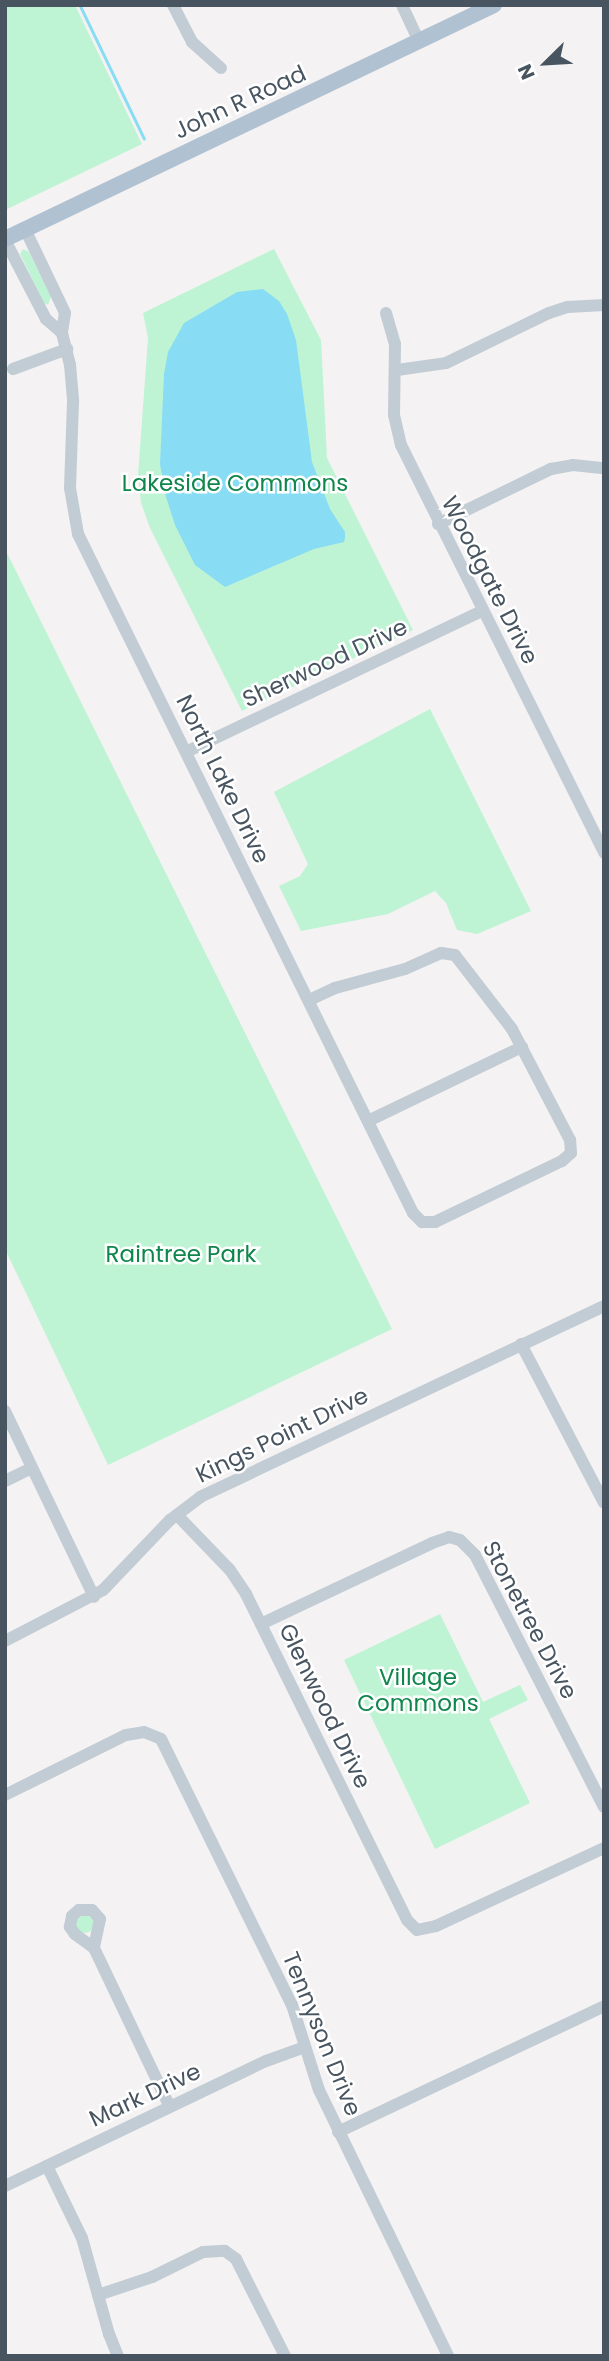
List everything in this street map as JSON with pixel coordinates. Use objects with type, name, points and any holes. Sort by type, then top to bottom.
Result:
[{"type":"main road","name":"John R Road","points":[[5,239],[494,5]]},
{"type":"street","points":[[173,5],[192,42],[221,68]]},
{"type":"street","points":[[402,5],[419,41]]},
{"type":"street","name":"North Lake Drive","points":[[25,229],[65,313],[62,333],[67,349],[73,402],[69,488],[78,534],[413,1213],[422,1222],[435,1222],[562,1161],[571,1153],[570,1140],[522,1047]]},
{"type":"street","name":"North Lake Drive","points":[[5,239],[46,319],[62,333]]},
{"type":"street","points":[[397,370],[446,363],[549,313],[568,307],[604,305]]},
{"type":"street","name":"Woodgate Drive","points":[[386,313],[393,333],[397,370],[394,400],[398,436],[438,524],[604,853]]},
{"type":"street","points":[[13,369],[67,349]]},
{"type":"street","points":[[438,524],[551,469],[573,465],[604,468]]},
{"type":"street","name":"Sherwood Drive","points":[[186,752],[482,611]]},
{"type":"street","points":[[309,1000],[335,988],[405,969],[441,953],[455,955],[504,1017],[522,1047],[368,1121]]},
{"type":"street","name":"Kings Point Drive","points":[[5,1641],[94,1597],[121,1574],[177,1515],[234,1478],[604,1306]]},
{"type":"street","points":[[522,1344],[604,1503]]},
{"type":"street","points":[[5,1411],[94,1597]]},
{"type":"street","points":[[5,1481],[32,1468]]},
{"type":"street","name":"Glenwood Drive","points":[[177,1515],[230,1570],[261,1624],[407,1920],[417,1930],[436,1926],[604,1848]]},
{"type":"street","name":"Stonetree Drive","points":[[261,1624],[450,1537],[460,1540],[475,1555],[604,1807]]},
{"type":"street","name":"Tennyson Drive","points":[[7,1790],[138,1731],[151,1733],[161,1740],[172,1756],[292,2005],[319,2090],[448,2356]]},
{"type":"street","points":[[94,1948],[170,2107]]},
{"type":"street","points":[[338,2132],[604,2006]]},
{"type":"street","name":"Mark Drive","points":[[5,2186],[273,2057],[305,2047]]},
{"type":"street","points":[[47,2166],[82,2238],[118,2356]]},
{"type":"street","points":[[98,2295],[152,2277],[203,2252],[225,2251],[236,2259],[285,2356]]},
{"type":"green space","points":[[5,5],[75,5],[142,144],[5,210]]},
{"type":"green space","points":[[23,249],[29,252],[51,297],[48,305],[44,303],[20,254]]},
{"type":"green space","name":"Lakeside Commons","points":[[274,249],[321,340],[327,458],[413,630],[242,711],[150,528],[141,503],[138,476],[148,338],[143,313]]},
{"type":"green space","name":"Raintree Park","points":[[5,549],[392,1329],[108,1465],[5,1249]]},
{"type":"green space","points":[[430,709],[531,911],[477,934],[457,930],[446,903],[435,891],[388,914],[301,931],[279,886],[300,876],[308,864],[274,792]]},
{"type":"green space","name":"Village Commons","points":[[440,1614],[483,1702],[520,1685],[528,1700],[489,1719],[530,1803],[435,1849],[344,1660]]},
{"type":"green space","points":[[81,1915],[89,1915],[94,1924],[92,1931],[81,1933],[76,1928],[76,1920]]},
{"type":"water","points":[[263,289],[279,301],[287,314],[296,340],[312,462],[330,509],[345,532],[345,538],[344,542],[314,549],[225,587],[195,565],[175,525],[166,497],[160,464],[164,374],[168,352],[184,323],[237,292]]},
{"type":"waterway","points":[[80,5],[144,138]]}]
